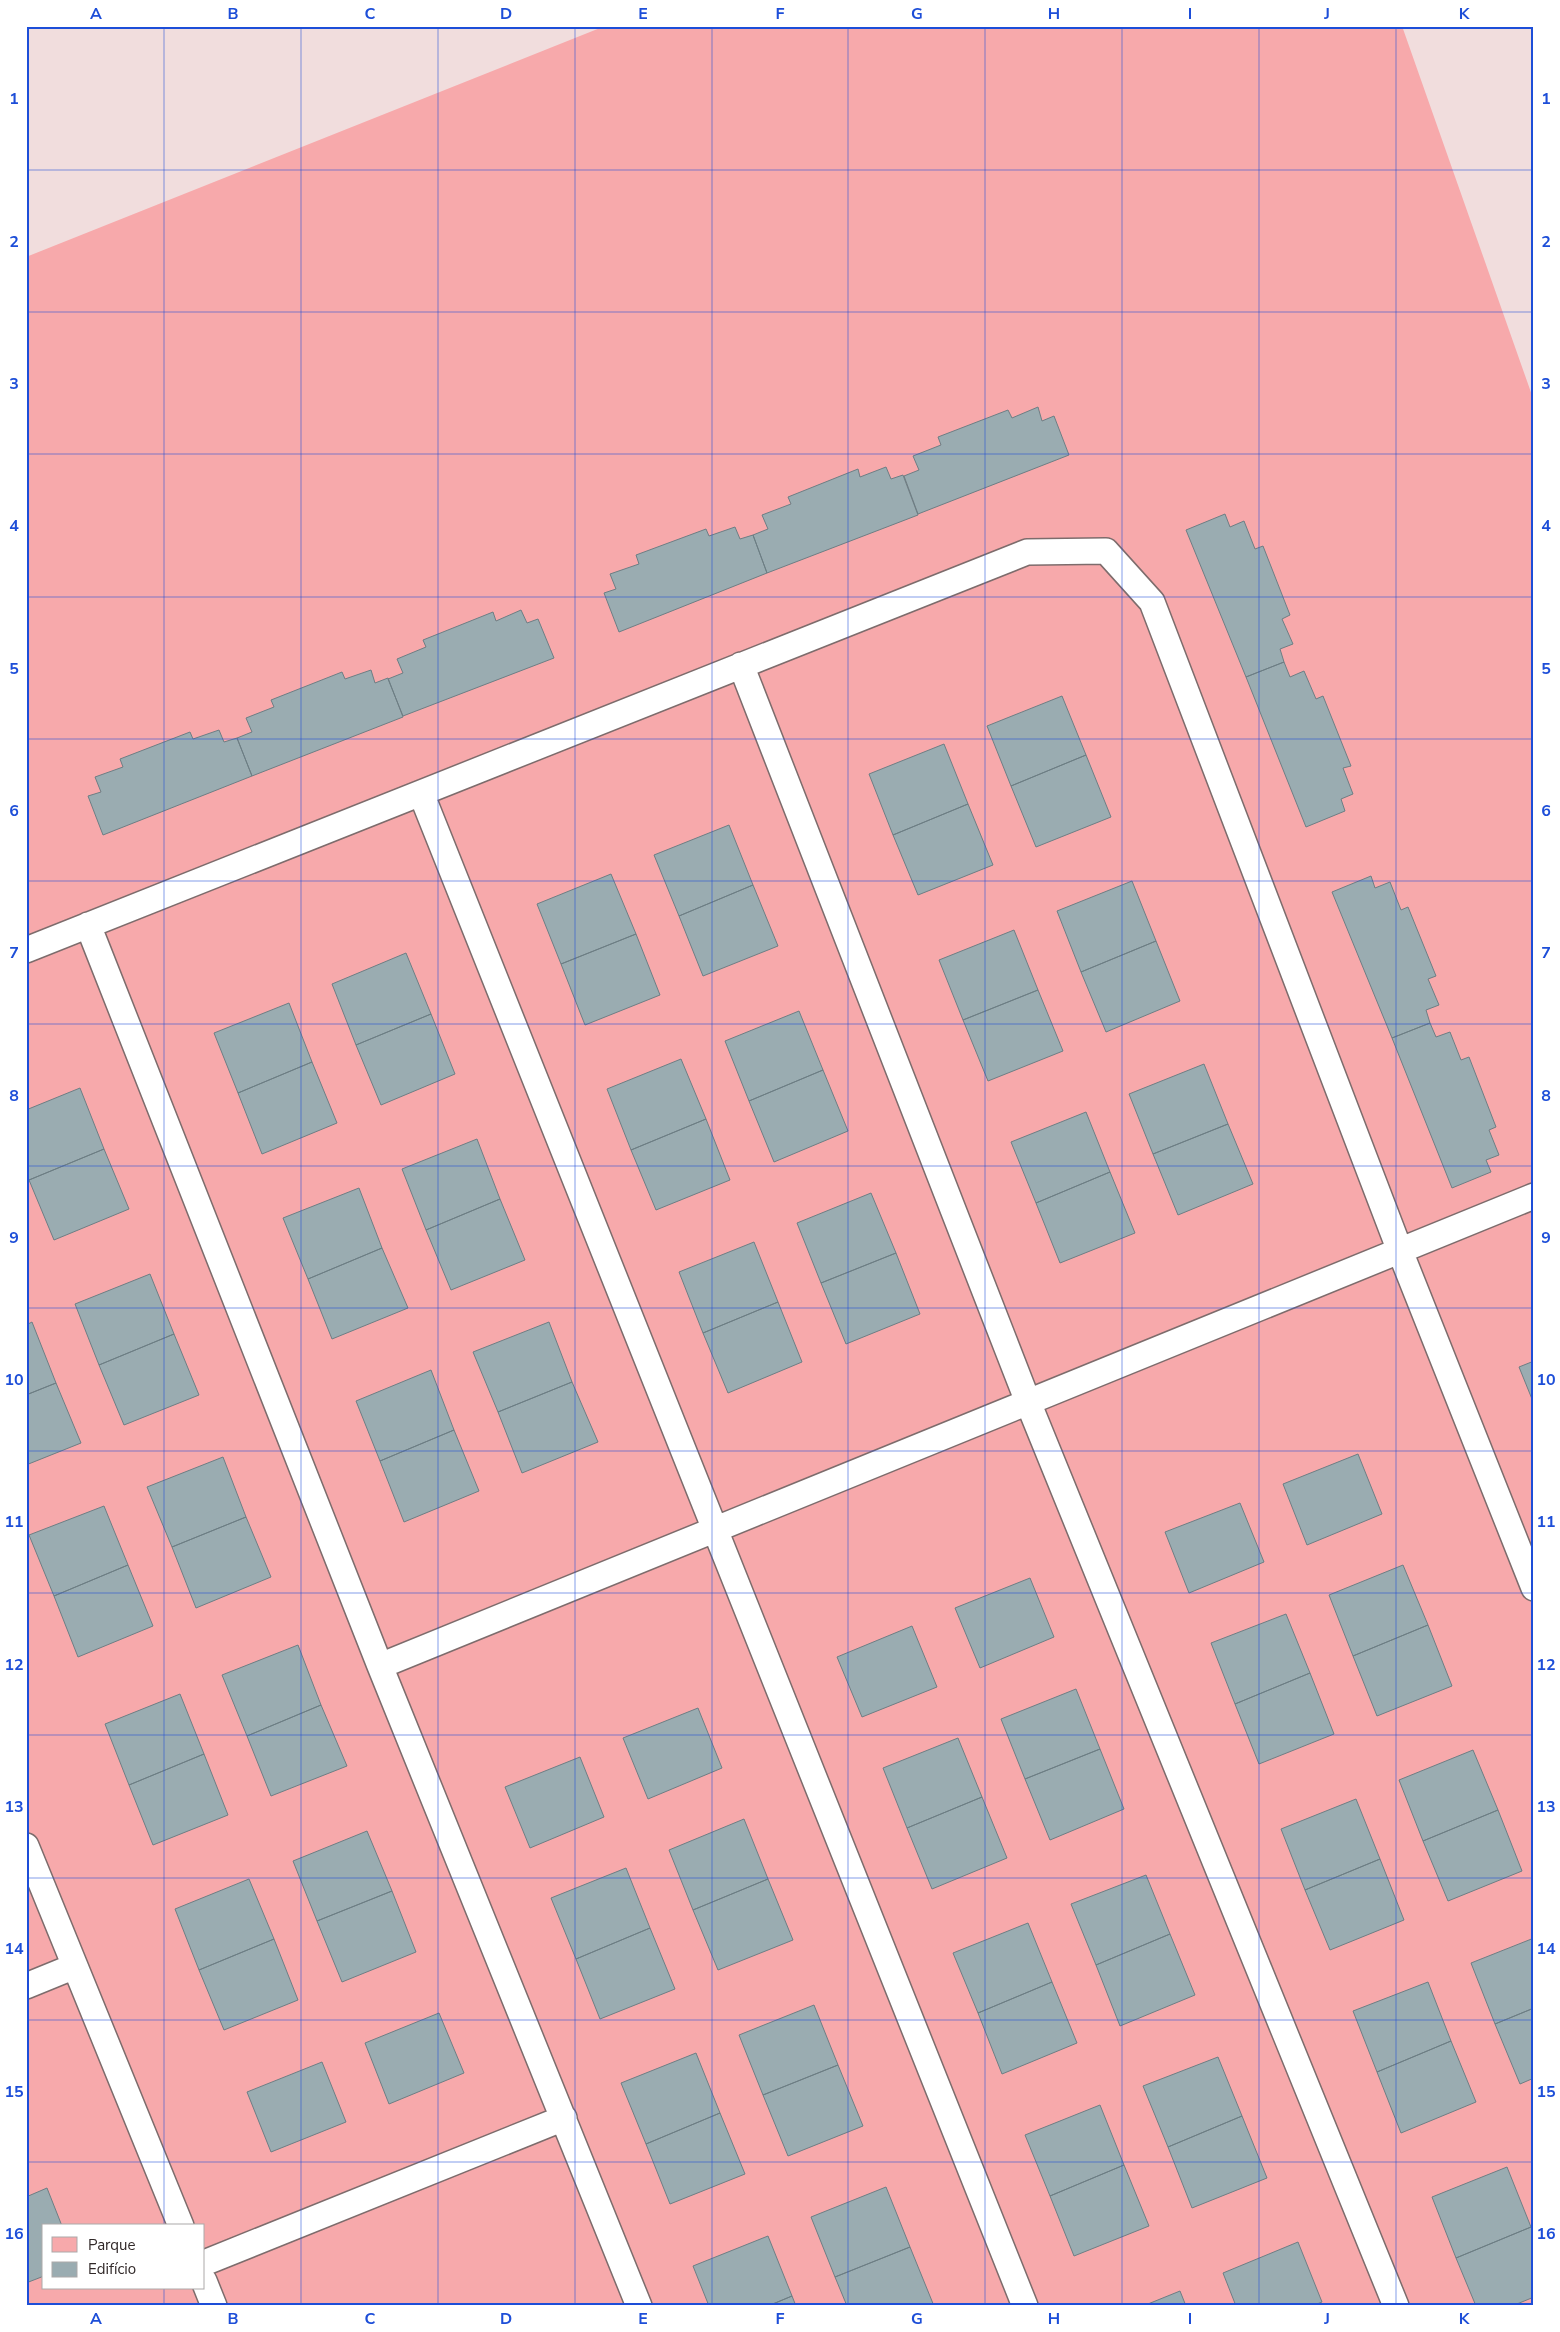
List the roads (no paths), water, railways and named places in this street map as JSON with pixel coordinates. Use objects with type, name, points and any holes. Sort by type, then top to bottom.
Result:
[{"type":"lane","points":[[26,950],[1027,552],[1106,550],[1152,602],[1400,1251],[1534,1588]]},
{"type":"lane","points":[[741,666],[1028,1402],[1396,2306]]},
{"type":"lane","points":[[422,793],[1025,2306]]},
{"type":"lane","points":[[88,925],[380,1666],[639,2306]]},
{"type":"lane","points":[[380,1666],[1534,1196]]},
{"type":"lane","points":[[26,1846],[180,2224]]},
{"type":"lane","points":[[26,1986],[74,1966]]},
{"type":"lane","points":[[205,2263],[564,2118]]},
{"type":"lane","points":[[205,2284],[214,2306]]}]
